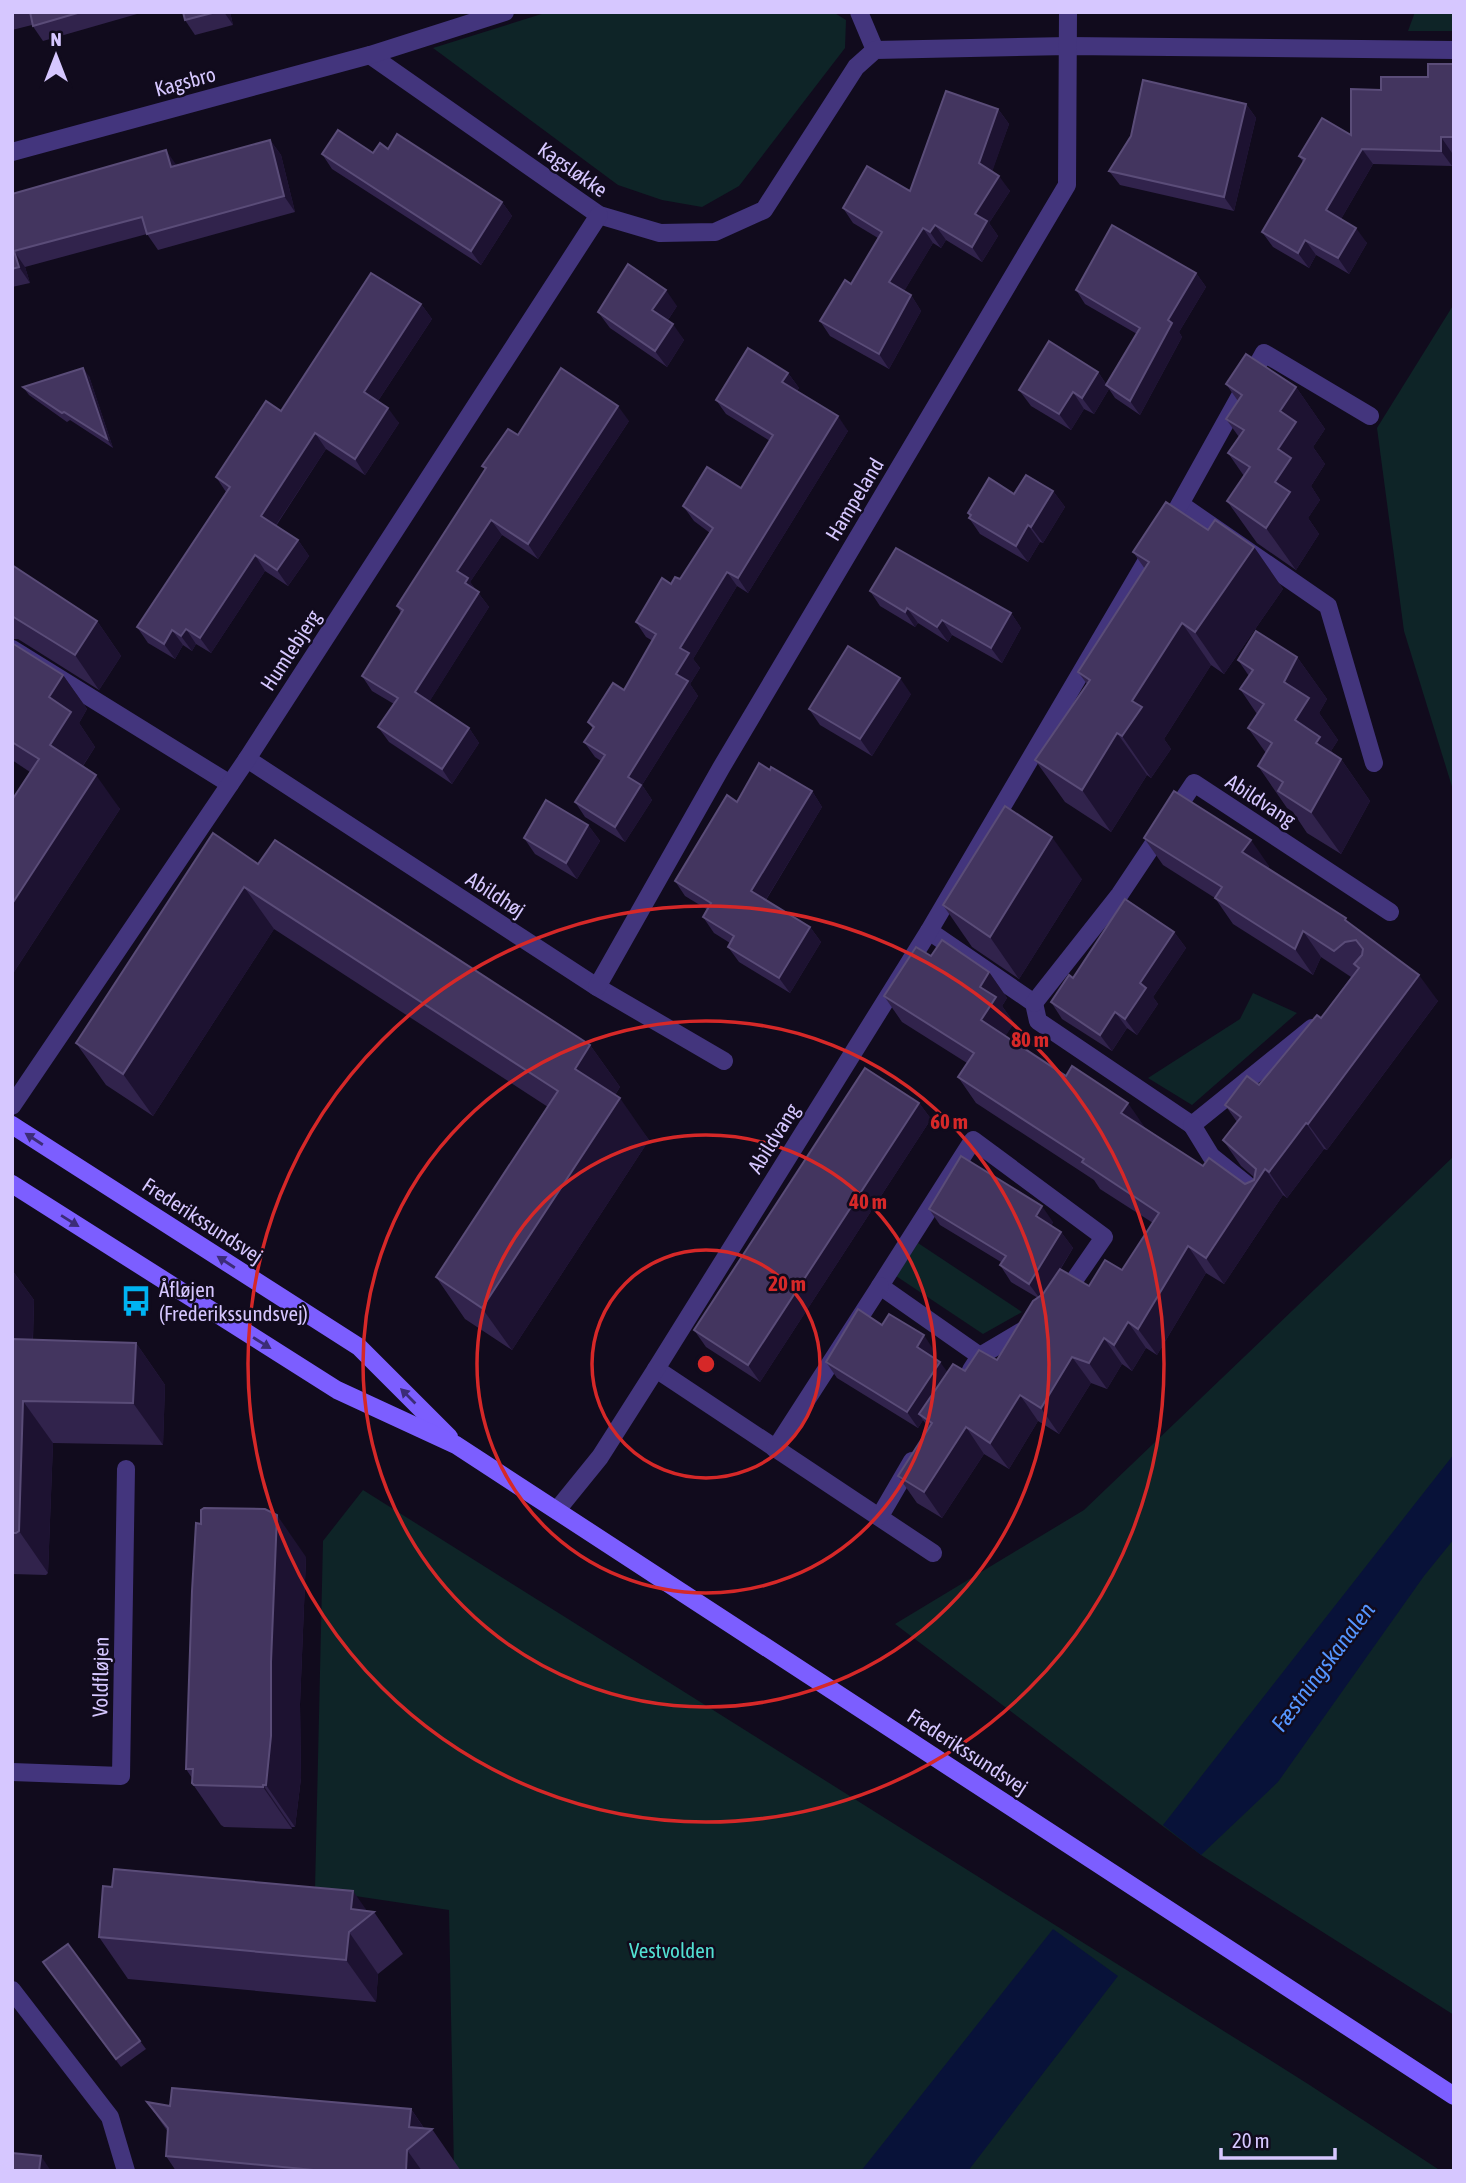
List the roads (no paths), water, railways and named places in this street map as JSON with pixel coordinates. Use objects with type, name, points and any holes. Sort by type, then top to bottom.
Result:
[{"type":"main road","name":"Frederikssundsvej","points":[[12,1125],[359,1346],[456,1445]]},
{"type":"main road","name":"Frederikssundsvej","points":[[12,1184],[337,1390],[456,1445],[1454,2096]]},
{"type":"street","points":[[370,55],[505,12]]},
{"type":"street","points":[[859,12],[876,50],[1068,46],[1454,50]]},
{"type":"street","name":"Hampeland","points":[[597,987],[721,768],[1067,185],[1068,12]]},
{"type":"street","name":"Kagsløkke","points":[[370,55],[599,215],[660,233],[715,232],[764,210],[856,67],[876,50]]},
{"type":"street","name":"Kagsbro","points":[[12,152],[370,55]]},
{"type":"street","name":"Humlebjerg","points":[[12,1106],[247,759],[599,215]]},
{"type":"street","name":"Abildvang","points":[[557,1510],[600,1457],[929,931],[1180,504],[1264,353],[1370,416]]},
{"type":"street","points":[[1180,504],[1328,606],[1374,763]]},
{"type":"street","points":[[12,649],[230,784]]},
{"type":"street","name":"Abildhøj","points":[[247,759],[597,987],[724,1061]]},
{"type":"street","name":"Abildvang","points":[[1034,1003],[1120,894],[1194,783],[1390,912]]},
{"type":"street","points":[[929,931],[1034,1003],[1038,1021],[1192,1125],[1211,1156],[1264,1199]]},
{"type":"street","points":[[1192,1125],[1329,1014]]},
{"type":"street","points":[[775,1449],[973,1140],[1104,1237],[1046,1318],[980,1356],[958,1388]]},
{"type":"street","points":[[880,1286],[980,1356]]},
{"type":"street","points":[[656,1369],[933,1553]]},
{"type":"street","points":[[880,1516],[924,1441]]},
{"type":"street","name":"Voldfløjen","points":[[12,1772],[121,1776],[126,1469]]},
{"type":"street","points":[[12,1990],[110,2117],[127,2171]]},
{"type":"water","name":"Fæstningskanalen","points":[[1454,1454],[1454,1539],[1424,1576],[1278,1782],[1201,1855],[1163,1825]]},
{"type":"water","points":[[1053,1929],[1118,1976],[968,2171],[861,2171]]},
{"type":"place","name":"Åfløjen (Frederikssundsvej)","points":[[136,1301]]},
{"type":"park label","name":"Vestvolden","points":[[672,1950]]}]
